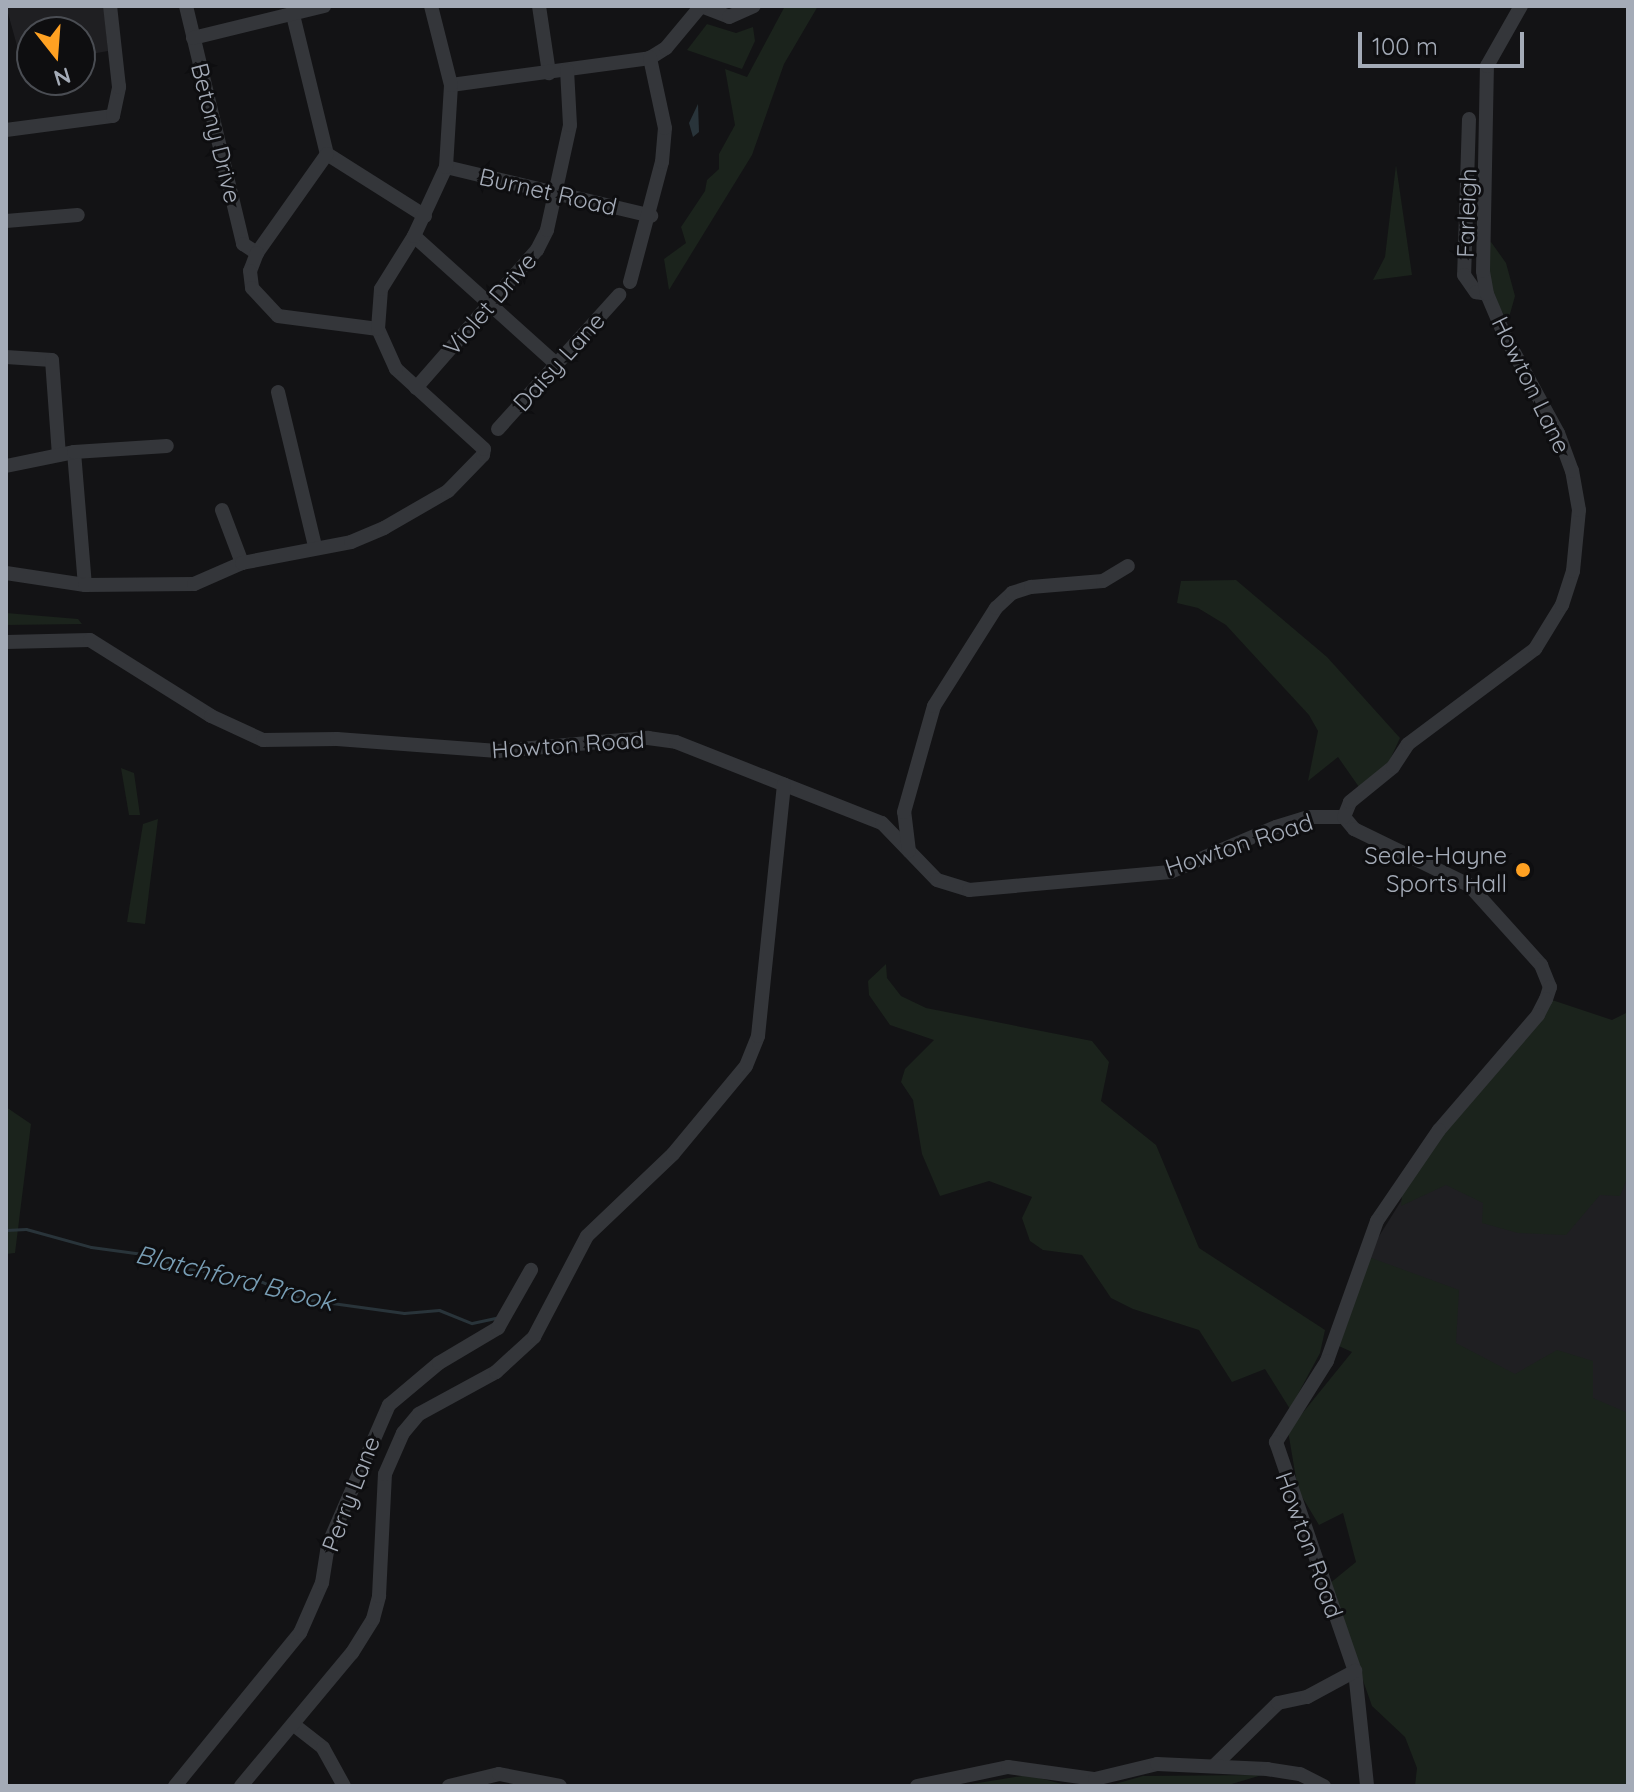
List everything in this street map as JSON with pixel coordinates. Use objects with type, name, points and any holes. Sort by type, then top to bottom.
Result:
[{"type":"street","points":[[6,130],[113,116],[119,87],[110,6]]},
{"type":"street","name":"Betony Drive","points":[[186,6],[243,244],[257,253]]},
{"type":"street","points":[[193,38],[324,6]]},
{"type":"street","points":[[6,573],[85,585],[194,584],[242,563],[315,546],[351,542],[384,528],[448,491],[483,455],[484,449],[396,369],[378,329],[381,289],[425,216],[446,167],[451,85],[431,6]]},
{"type":"street","points":[[539,6],[549,73]]},
{"type":"street","points":[[451,85],[650,58],[666,48],[701,6],[729,17],[754,6]]},
{"type":"street","name":"Howton Lane","points":[[1344,817],[1350,802],[1393,767],[1408,744],[1535,649],[1562,605],[1573,571],[1579,510],[1572,471],[1558,433],[1487,294],[1487,66],[1521,6]]},
{"type":"street","points":[[293,15],[327,154],[425,216]]},
{"type":"street","points":[[630,282],[651,216],[665,128],[650,58]]},
{"type":"street","name":"Violet Drive","points":[[416,388],[537,250],[558,194],[570,125],[567,70]]},
{"type":"street","name":"Farleigh","points":[[1469,119],[1464,275],[1476,292],[1487,294]]},
{"type":"street","points":[[327,154],[257,253],[250,271],[252,288],[266,309],[294,320],[378,329]]},
{"type":"street","name":"Burnet Road","points":[[446,167],[651,216]]},
{"type":"street","points":[[6,221],[78,215]]},
{"type":"street","points":[[414,236],[556,364]]},
{"type":"street","name":"Daisy Lane","points":[[498,429],[619,295]]},
{"type":"street","points":[[6,357],[52,360],[85,585]]},
{"type":"street","points":[[278,392],[315,546]]},
{"type":"street","points":[[6,466],[67,454],[167,446]]},
{"type":"street","points":[[222,510],[242,563]]},
{"type":"street","points":[[882,823],[898,820],[904,812],[934,706],[996,608],[1012,593],[1031,587],[1103,581],[1128,566]]},
{"type":"street","name":"Howton Road","points":[[6,642],[90,640],[211,716],[263,740],[337,739],[498,751],[648,738],[701,749],[882,823],[937,880],[969,890],[1170,872],[1276,827],[1309,817],[1344,817],[1354,829],[1469,885],[1525,942],[1550,987],[1538,1015],[1439,1130],[1377,1221],[1327,1361],[1279,1432],[1277,1453],[1285,1482],[1305,1521],[1355,1671],[1367,1786]]},
{"type":"street","points":[[241,1786],[352,1653],[373,1619],[379,1596],[385,1474],[403,1433],[432,1406],[496,1372],[534,1337],[587,1236],[673,1154],[746,1066],[758,1036],[784,784]]},
{"type":"street","points":[[904,812],[909,851]]},
{"type":"street","name":"Perry Lane","points":[[175,1786],[300,1633],[322,1583],[328,1545],[389,1405],[439,1363],[498,1328],[531,1270]]},
{"type":"street","points":[[1214,1766],[1278,1703],[1307,1697],[1355,1671]]},
{"type":"street","points":[[294,1725],[323,1748],[344,1786]]},
{"type":"street","points":[[917,1786],[1008,1767],[1095,1779],[1139,1766],[1214,1766],[1300,1774],[1324,1786]]},
{"type":"street","points":[[449,1786],[499,1774],[560,1786]]},
{"type":"shaded area","points":[[6,6],[104,6],[108,51],[96,53],[96,16],[16,16],[16,42]]},
{"type":"shaded area","points":[[785,6],[818,6],[784,64],[752,155],[669,290],[664,259],[686,243],[681,227],[705,191],[707,180],[719,169],[719,154],[735,125],[725,69],[747,77]]},
{"type":"shaded area","points":[[707,24],[736,33],[753,27],[755,41],[742,69],[687,50]]},
{"type":"shaded area","points":[[698,104],[699,132],[693,137],[689,123]]},
{"type":"shaded area","points":[[1396,165],[1412,275],[1373,280],[1385,257]]},
{"type":"shaded area","points":[[1491,242],[1506,263],[1515,296],[1508,321],[1492,296],[1487,244]]},
{"type":"shaded area","points":[[1236,580],[1327,657],[1400,738],[1388,764],[1359,787],[1338,757],[1308,781],[1318,731],[1309,715],[1226,625],[1198,608],[1177,603],[1181,581]]},
{"type":"shaded area","points":[[6,613],[78,619],[82,624],[6,625]]},
{"type":"shaded area","points":[[121,768],[134,773],[140,815],[129,815]]},
{"type":"shaded area","points":[[158,819],[145,924],[127,922],[143,824]]},
{"type":"shaded area","points":[[886,964],[887,978],[901,996],[926,1008],[1092,1041],[1109,1062],[1101,1101],[1156,1145],[1199,1248],[1325,1330],[1320,1353],[1290,1409],[1265,1369],[1232,1382],[1199,1330],[1133,1309],[1111,1298],[1082,1255],[1043,1250],[1030,1241],[1022,1218],[1032,1197],[989,1181],[940,1196],[922,1154],[913,1100],[901,1082],[905,1069],[934,1040],[890,1025],[869,995],[868,981]]},
{"type":"shaded area","points":[[1552,1000],[1612,1020],[1628,1012],[1628,1176],[1620,1196],[1600,1195],[1566,1235],[1518,1233],[1482,1223],[1483,1203],[1446,1185],[1401,1206],[1402,1194],[1441,1133]]},
{"type":"shaded area","points":[[1628,1028],[1628,1461],[1339,1346],[1366,1257],[1443,1134]]},
{"type":"shaded area","points":[[6,1107],[31,1124],[15,1253],[6,1254]]},
{"type":"shaded area","points":[[1366,1256],[1459,1290],[1456,1343],[1515,1374],[1557,1350],[1593,1361],[1593,1398],[1628,1413],[1628,1786],[1415,1786],[1417,1768],[1405,1737],[1372,1706],[1329,1584],[1356,1562],[1343,1513],[1319,1525],[1298,1490],[1288,1431],[1352,1352],[1339,1346]]},
{"type":"shaded area","points":[[1028,1775],[1070,1786],[959,1786]]},
{"type":"shaded area","points":[[1262,1775],[1225,1786],[1108,1786],[1143,1776]]},
{"type":"waterway","name":"Blatchford Brook","points":[[6,1230],[26,1229],[91,1247],[143,1254],[188,1269],[250,1277],[303,1299],[404,1313],[439,1310],[472,1323],[496,1318]]},
{"type":"place","name":"Seale-Hayne Sports Hall","points":[[1523,870]]}]
